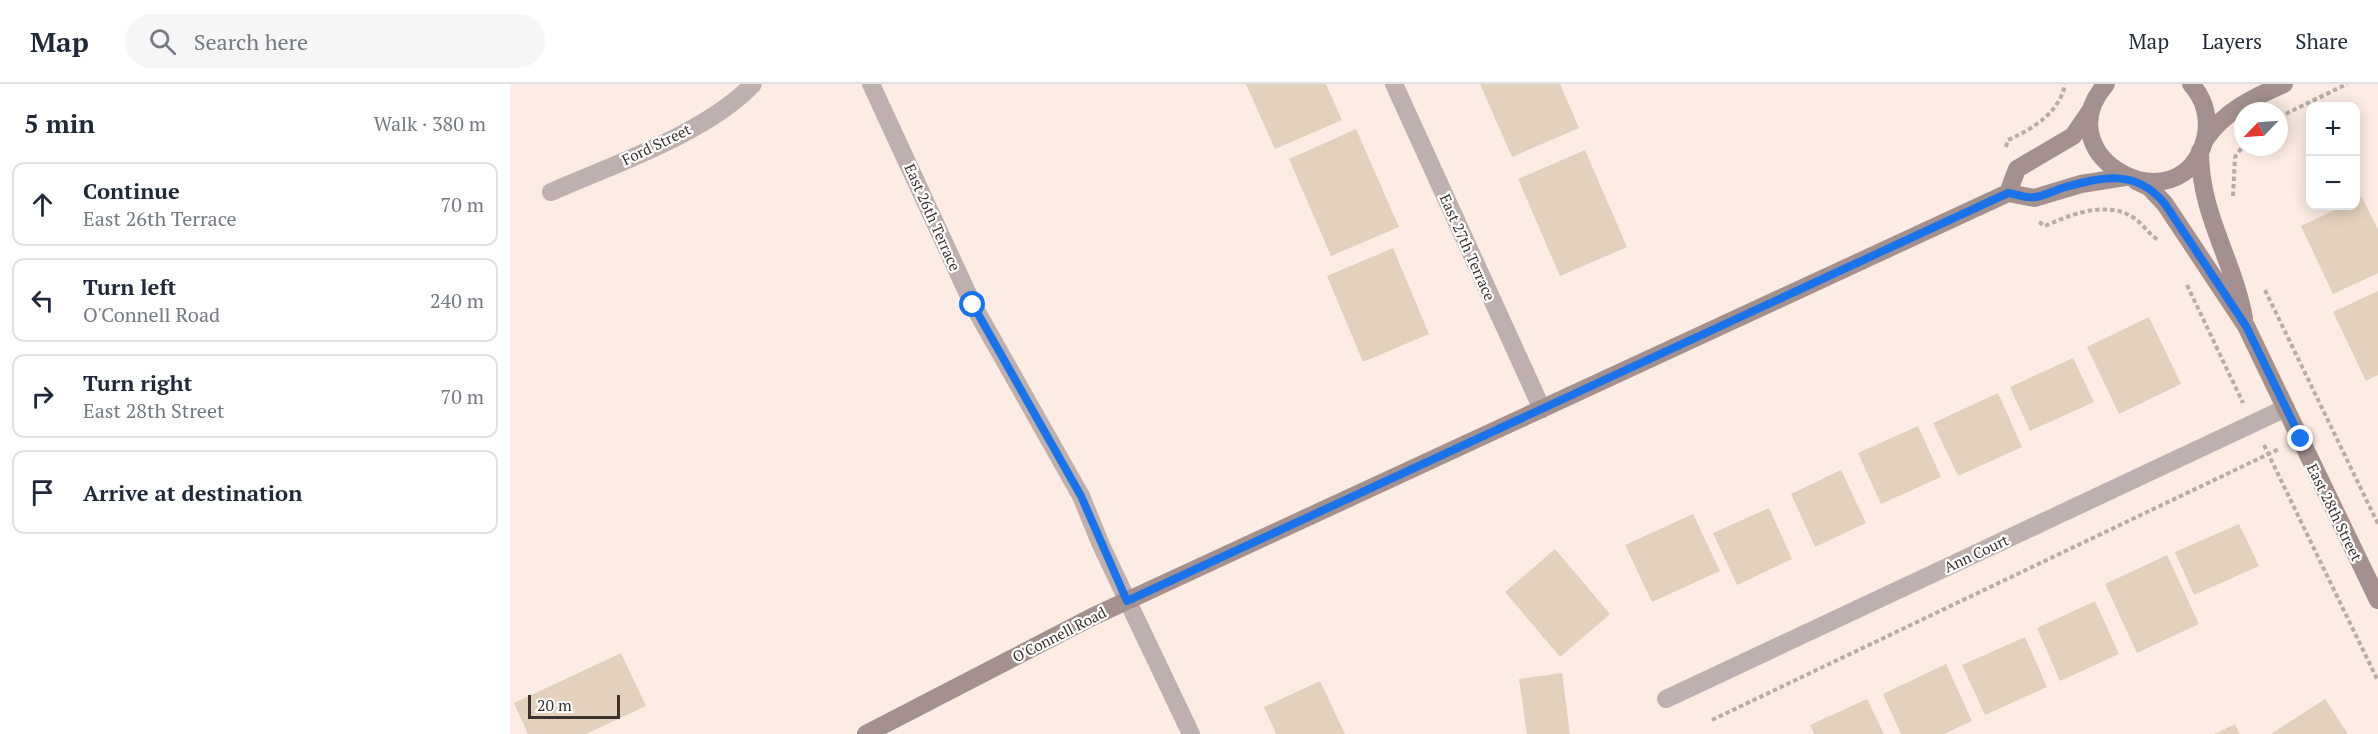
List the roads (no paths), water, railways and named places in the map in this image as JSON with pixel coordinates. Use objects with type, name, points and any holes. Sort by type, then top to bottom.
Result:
[{"type":"street","name":"Ford Street","points":[[551,192],[672,138],[713,115],[753,84]]},
{"type":"street","name":"East 26th Terrace","points":[[871,84],[973,305],[1081,496],[1127,601],[1191,734]]},
{"type":"street","name":"East 27th Terrace","points":[[1394,84],[1542,409]]},
{"type":"street","name":"East 28th Street","points":[[2191,84],[2205,109],[2207,125],[2202,146],[2201,178],[2206,205],[2239,290],[2246,326]]},
{"type":"street","points":[[2100,91],[2073,136],[2017,169],[2008,193],[2034,198],[2092,181],[2130,179],[2155,182],[2173,177],[2189,166],[2226,116],[2254,98],[2284,84]]},
{"type":"street","name":"East 28th Street","points":[[2100,91],[2090,124],[2094,143],[2108,165],[2130,179],[2149,187],[2165,204],[2246,326],[2378,600]]},
{"type":"street","name":"O'Connell Road","points":[[866,734],[1127,601],[2008,193]]},
{"type":"street","name":"Ann Court","points":[[1666,699],[2286,408]]}]
